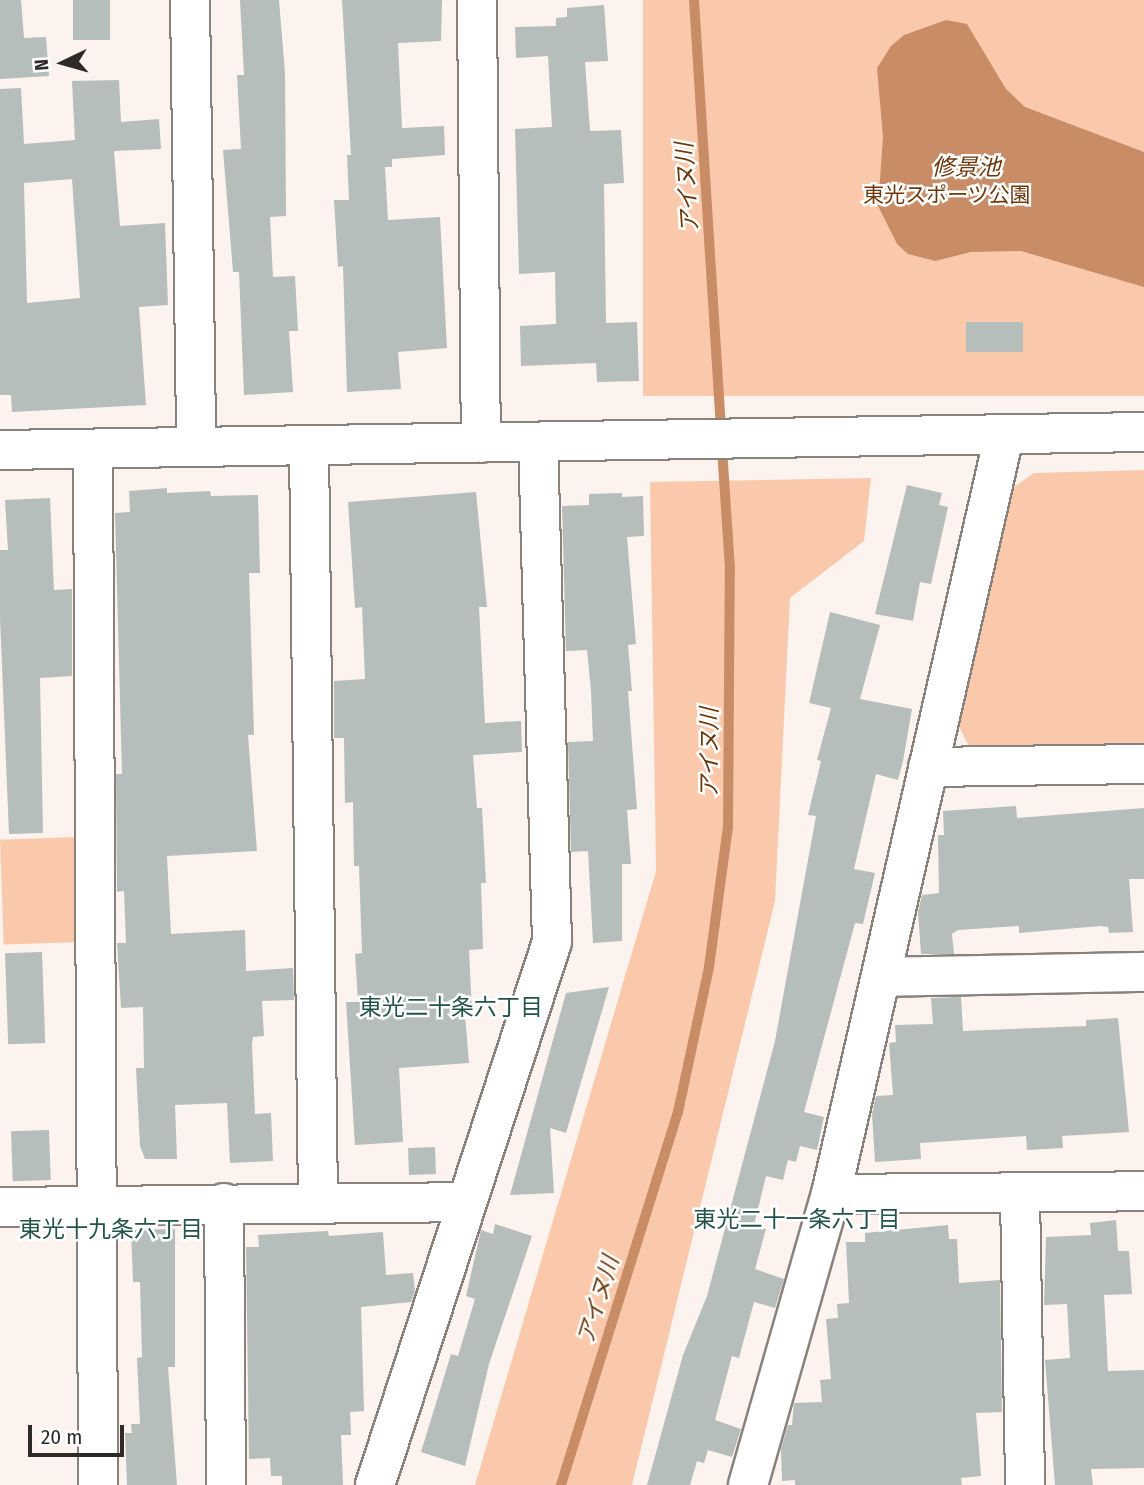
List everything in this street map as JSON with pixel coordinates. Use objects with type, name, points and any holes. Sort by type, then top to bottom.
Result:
[{"type":"street","points":[[190,0],[197,447]]},
{"type":"street","points":[[477,0],[481,443]]},
{"type":"street","points":[[0,450],[1144,432]]},
{"type":"street","points":[[748,1485],[831,1194],[1004,436]]},
{"type":"street","points":[[375,1485],[465,1202],[552,942],[538,442]]},
{"type":"street","points":[[309,445],[318,1201]]},
{"type":"street","points":[[93,449],[99,1205],[98,1485]]},
{"type":"street","points":[[928,767],[1144,764]]},
{"type":"street","points":[[882,977],[1144,972]]},
{"type":"street","points":[[831,1194],[1144,1191]]},
{"type":"street","points":[[1020,1194],[1026,1485]]},
{"type":"street","points":[[0,1207],[318,1201],[465,1202]]},
{"type":"street","points":[[224,1203],[226,1485]]},
{"type":"green space","name":"東光スポーツ公園","points":[[643,0],[1144,0],[1144,396],[643,396]]},
{"type":"green space","points":[[1144,470],[1144,744],[970,748],[957,723],[1014,487],[1034,473]]},
{"type":"green space","points":[[871,478],[864,541],[790,598],[775,901],[632,1485],[475,1485],[656,871],[650,482]]},
{"type":"green space","points":[[77,837],[81,942],[4,945],[0,840]]},
{"type":"water","name":"修景池","points":[[946,20],[967,24],[1006,89],[1025,107],[1144,152],[1144,287],[1021,251],[971,252],[935,261],[908,254],[897,244],[878,206],[883,137],[877,68],[891,46],[904,35]]},
{"type":"building","points":[[0,0],[21,0],[24,38],[46,37],[49,76],[0,79]]},
{"type":"building","points":[[73,0],[110,0],[110,40],[73,40]]},
{"type":"building","points":[[240,0],[279,0],[285,73],[286,216],[270,217],[273,277],[295,276],[298,331],[289,331],[293,392],[244,395],[239,272],[233,272],[223,150],[241,149],[237,75],[244,75]]},
{"type":"building","points":[[342,0],[442,0],[441,41],[398,43],[402,128],[444,126],[445,155],[392,159],[392,167],[385,167],[388,220],[440,217],[447,348],[398,352],[401,389],[347,392],[343,266],[338,267],[334,200],[349,200],[347,155],[351,155]]},
{"type":"building","points":[[604,5],[608,61],[585,62],[590,131],[621,130],[624,183],[604,184],[606,323],[637,322],[639,381],[597,382],[596,363],[521,366],[520,326],[556,324],[555,272],[519,274],[515,129],[552,127],[548,56],[516,58],[515,27],[556,26],[556,18],[567,17],[567,8]]},
{"type":"building","points":[[119,80],[121,122],[159,119],[161,149],[114,151],[120,226],[165,223],[168,305],[139,307],[146,405],[12,412],[11,395],[0,395],[0,89],[21,88],[24,144],[75,140],[72,81]],"holes":[[[72,179],[80,298],[27,303],[24,183]]]},
{"type":"building","points":[[966,322],[1023,322],[1023,352],[966,352]]},
{"type":"building","points":[[907,485],[942,493],[939,505],[948,507],[931,584],[920,582],[913,621],[875,614]]},
{"type":"building","points":[[167,488],[167,493],[210,491],[211,496],[258,495],[260,573],[249,573],[254,735],[248,735],[257,851],[167,856],[171,934],[245,930],[246,971],[293,968],[294,1000],[262,1001],[264,1036],[253,1037],[252,1044],[255,1114],[271,1113],[273,1161],[230,1163],[227,1103],[175,1105],[177,1159],[145,1159],[140,1146],[136,1068],[144,1068],[143,1007],[121,1008],[117,943],[126,943],[124,891],[117,892],[116,774],[122,774],[115,513],[130,512],[129,491]]},
{"type":"building","points":[[476,492],[487,607],[479,607],[485,723],[521,721],[522,752],[473,755],[477,808],[482,808],[486,883],[481,883],[483,949],[469,950],[472,1013],[465,1014],[469,1063],[399,1068],[403,1142],[355,1145],[346,1002],[358,1002],[355,954],[362,953],[359,866],[354,866],[353,802],[345,803],[344,738],[334,738],[334,681],[365,679],[362,607],[355,608],[348,502]]},
{"type":"building","points":[[622,493],[622,497],[643,496],[644,536],[627,537],[636,644],[628,645],[632,691],[628,691],[637,809],[627,810],[631,864],[622,864],[622,941],[593,943],[588,851],[571,852],[568,742],[593,741],[591,691],[587,650],[566,651],[562,506],[589,505],[589,494]]},
{"type":"building","points":[[50,498],[54,590],[72,589],[72,676],[40,678],[43,833],[9,834],[0,618],[0,550],[8,550],[5,500]]},
{"type":"building","points":[[830,612],[880,625],[860,699],[912,709],[903,761],[898,780],[876,774],[854,869],[875,873],[863,924],[855,923],[804,1112],[824,1117],[817,1150],[800,1146],[796,1162],[788,1160],[783,1180],[766,1176],[754,1225],[766,1229],[755,1269],[784,1279],[775,1308],[754,1302],[739,1358],[732,1356],[715,1420],[741,1429],[732,1457],[708,1450],[704,1463],[697,1461],[690,1485],[647,1485],[683,1355],[707,1296],[775,1041],[816,816],[808,815],[821,761],[817,760],[831,708],[809,703]]},
{"type":"building","points":[[1016,806],[1017,818],[1144,808],[1144,879],[1129,879],[1133,932],[1109,933],[1108,927],[1100,926],[1019,933],[1019,926],[958,930],[952,934],[954,954],[921,954],[918,912],[922,895],[939,893],[938,835],[944,835],[943,811]]},
{"type":"building","points":[[42,952],[45,1043],[8,1044],[5,953]]},
{"type":"building","points":[[609,987],[566,1133],[550,1128],[554,1193],[510,1195],[566,993]]},
{"type":"building","points":[[961,997],[963,1031],[1086,1026],[1086,1020],[1118,1018],[1129,1132],[1062,1136],[1063,1148],[1027,1150],[1026,1136],[920,1143],[921,1159],[875,1162],[872,1114],[876,1096],[893,1095],[889,1043],[896,1042],[895,1025],[933,1024],[931,998]]},
{"type":"building","points":[[49,1130],[51,1180],[13,1181],[11,1131]]},
{"type":"building","points":[[435,1147],[436,1174],[409,1175],[408,1148]]},
{"type":"building","points":[[1116,1220],[1118,1251],[1129,1251],[1132,1294],[1104,1295],[1108,1371],[1144,1370],[1144,1468],[1091,1469],[1093,1485],[1055,1485],[1045,1360],[1070,1358],[1067,1304],[1044,1305],[1046,1237],[1091,1235],[1090,1223]]},
{"type":"building","points":[[495,1224],[532,1236],[489,1364],[465,1466],[421,1452],[451,1354],[458,1356],[475,1299],[466,1296],[481,1230],[493,1234]]},
{"type":"building","points":[[948,1225],[949,1239],[957,1239],[959,1283],[1000,1280],[1002,1412],[976,1413],[981,1476],[961,1478],[962,1485],[795,1485],[795,1480],[782,1481],[781,1449],[788,1425],[792,1425],[794,1403],[822,1402],[820,1380],[831,1379],[826,1319],[838,1318],[837,1304],[849,1303],[846,1242],[865,1242],[865,1233]]},
{"type":"building","points":[[175,1229],[175,1367],[168,1367],[177,1485],[127,1485],[125,1433],[132,1433],[131,1424],[140,1424],[137,1358],[142,1357],[140,1282],[133,1282],[131,1230]]},
{"type":"building","points":[[328,1231],[329,1236],[383,1232],[386,1275],[413,1273],[415,1291],[411,1302],[361,1307],[364,1411],[350,1412],[351,1435],[341,1435],[343,1485],[282,1485],[282,1476],[271,1476],[270,1458],[249,1459],[246,1247],[259,1247],[258,1235]]},
{"type":"waterway","name":"アイヌ川","points":[[694,0],[721,433]]},
{"type":"waterway","name":"アイヌ川","points":[[561,1485],[678,1112],[709,967],[728,827],[730,569],[722,448]]},
{"type":"district","name":"東光二十条六丁目","points":[[451,1007]]},
{"type":"district","name":"東光二十一条六丁目","points":[[797,1219]]},
{"type":"district","name":"東光十九条六丁目","points":[[111,1229]]}]
